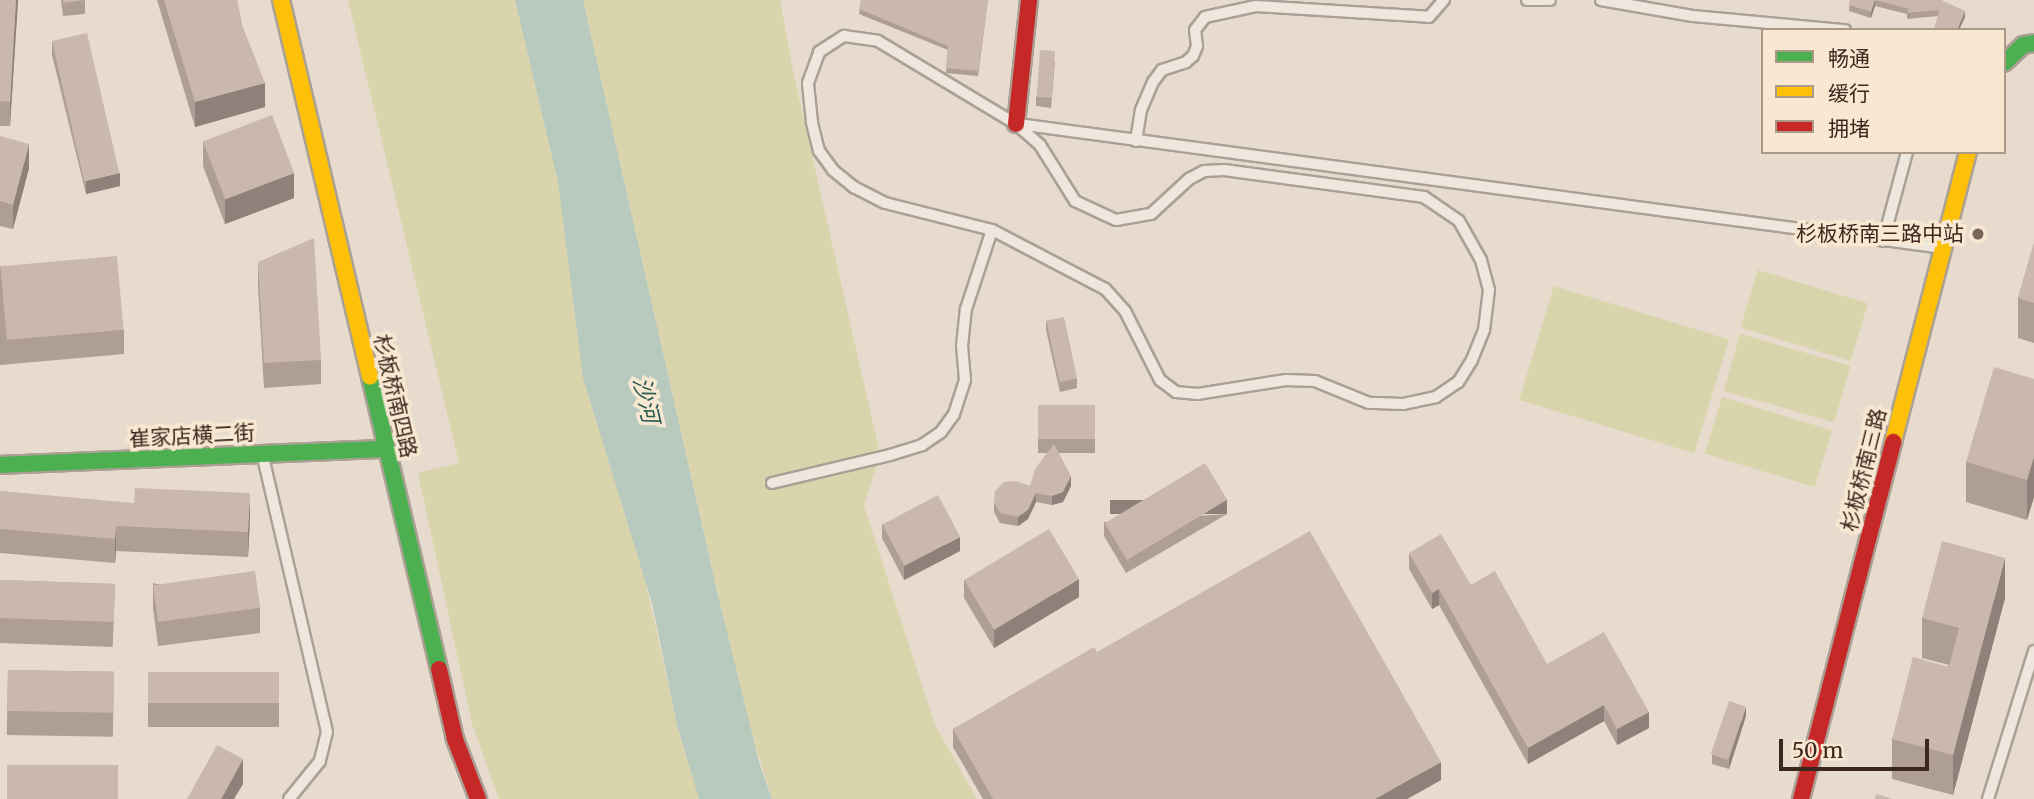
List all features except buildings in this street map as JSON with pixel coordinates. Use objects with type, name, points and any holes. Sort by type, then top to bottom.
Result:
[{"type":"street","name":"杉板桥南四路","points":[[281,0],[455,739],[478,799]]},
{"type":"street","points":[[1016,124],[1029,0]]},
{"type":"street","points":[[2006,61],[2023,45],[2034,43]]},
{"type":"street","name":"杉板桥南三路","points":[[1801,799],[1967,154]]},
{"type":"street","name":"崔家店横二街","points":[[0,465],[386,449]]},
{"type":"lane","points":[[1136,141],[1141,110],[1153,82],[1162,70],[1186,62],[1193,56],[1197,46],[1195,30],[1205,17],[1256,6],[1429,17],[1444,0]]},
{"type":"lane","points":[[1527,0],[1550,0]]},
{"type":"lane","points":[[1601,0],[1693,16],[1823,28]]},
{"type":"lane","points":[[844,36],[878,41],[1016,124],[1040,145],[1075,201],[1116,220],[1151,214],[1189,179],[1204,170],[1224,170],[1423,197],[1459,221],[1481,260],[1489,290],[1484,330],[1472,360],[1458,382],[1436,397],[1403,404],[1369,403],[1315,381],[1286,380],[1198,394],[1177,391],[1160,380],[1117,298],[992,230],[886,203],[855,188],[833,170],[819,151],[812,122],[808,83],[819,52],[844,36]]},
{"type":"lane","points":[[1016,124],[1942,248]]},
{"type":"lane","points":[[1883,241],[1906,154]]},
{"type":"lane","points":[[772,483],[890,455],[922,445],[941,432],[954,414],[965,380],[962,345],[966,309],[992,230]]},
{"type":"lane","points":[[262,453],[327,732],[320,761],[289,799]]},
{"type":"lane","points":[[1988,799],[2034,651]]},
{"type":"shaded area","points":[[348,0],[515,0],[558,182],[677,725],[699,799],[499,799],[472,724],[418,473],[459,463]]},
{"type":"shaded area","points":[[583,0],[780,0],[794,76],[880,454],[864,506],[935,725],[977,799],[772,799],[744,708]]},
{"type":"shaded area","points":[[1758,270],[1868,304],[1850,361],[1740,327]]},
{"type":"shaded area","points":[[1554,286],[1729,340],[1694,453],[1519,400]]},
{"type":"shaded area","points":[[1740,334],[1851,366],[1834,422],[1724,391]]},
{"type":"shaded area","points":[[1722,397],[1832,431],[1815,487],[1705,453]]},
{"type":"water","name":"沙河","points":[[515,0],[583,0],[718,595],[759,762],[772,799],[699,799],[677,725],[652,603],[583,378],[558,182]]},
{"type":"traffic: fast","points":[[2006,61],[2023,45],[2034,43]]},
{"type":"traffic: fast","points":[[370,377],[439,669]]},
{"type":"traffic: fast","points":[[0,465],[385,449]]},
{"type":"traffic: slow","points":[[281,0],[370,377]]},
{"type":"traffic: slow","points":[[1893,442],[1967,154]]},
{"type":"traffic: jam","points":[[1016,124],[1029,0]]},
{"type":"traffic: jam","points":[[1801,799],[1893,442]]},
{"type":"traffic: jam","points":[[439,669],[455,739],[478,799]]},
{"type":"place","name":"杉板桥南三路中站","points":[[1978,234]]}]
